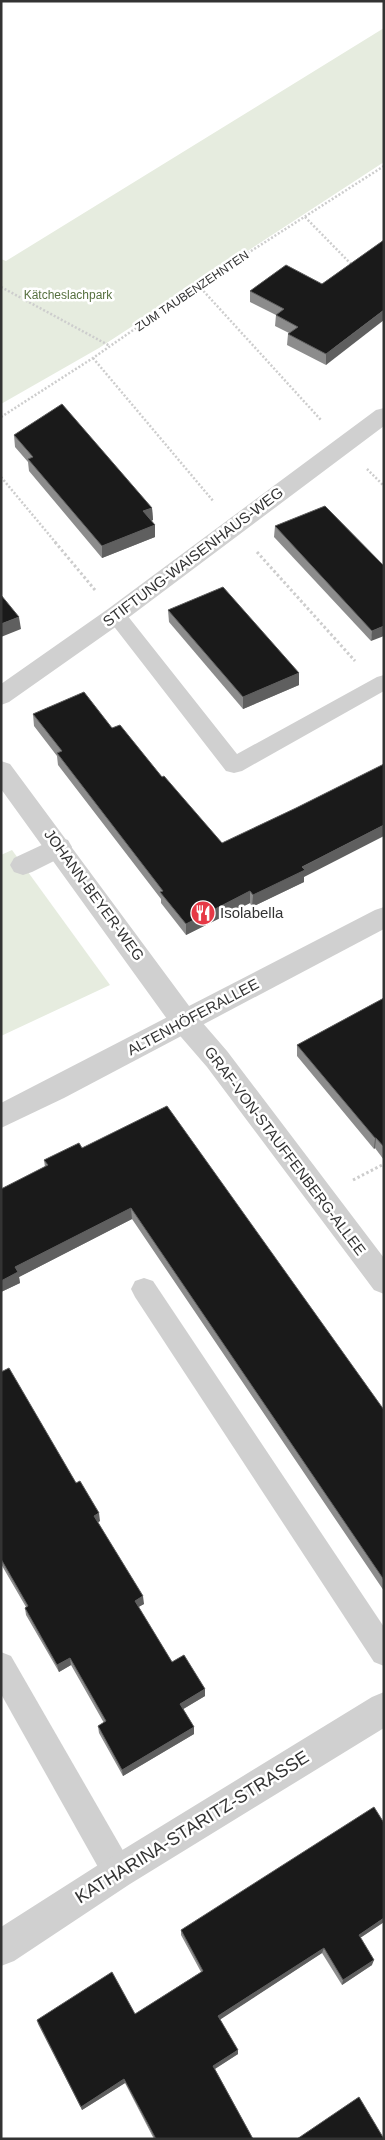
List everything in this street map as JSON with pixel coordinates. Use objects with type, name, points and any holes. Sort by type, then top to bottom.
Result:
[{"type":"street","name":"STIFTUNG-WAISENHAUS-WEG","points":[[1,696],[116,615],[384,415]]},
{"type":"street","name":"JOHANN-BEYER-WEG","points":[[1,770],[186,1022]]},
{"type":"street","points":[[23,865],[59,847]]},
{"type":"street","name":"ALTENHÖFERALLEE","points":[[1,1116],[186,1022],[384,917]]},
{"type":"street","name":"GRAF-VON-STAUFFENBERG-ALLEE","points":[[186,1022],[217,1059],[384,1281]]},
{"type":"street","name":"KATHARINA-STARITZ-STRASSE","points":[[1,1948],[118,1872],[384,1709]]},
{"type":"lane","points":[[116,615],[234,765],[384,682]]},
{"type":"lane","points":[[144,1289],[384,1652]]},
{"type":"lane","points":[[1,1666],[118,1872]]},
{"type":"path","name":"ZUM TAUBENZEHNTEN","points":[[1,416],[110,346],[198,285],[384,166]]},
{"type":"path","points":[[305,217],[357,271]]},
{"type":"path","points":[[198,285],[344,446],[384,486]]},
{"type":"path","points":[[1,287],[110,346]]},
{"type":"path","points":[[1,477],[116,615]]},
{"type":"green space","name":"Kätcheslachpark","points":[[384,28],[384,162],[99,348],[1,404],[1,259],[6,261]]},
{"type":"green space","points":[[12,850],[110,985],[1,1036],[1,855]]},
{"type":"building","points":[[384,240],[384,310],[326,354],[288,334],[298,327],[276,315],[284,309],[250,291],[286,265],[322,284]]},
{"type":"building","points":[[62,404],[152,508],[143,511],[155,525],[102,546],[28,459],[33,457],[14,435]]},
{"type":"building","points":[[325,506],[384,566],[384,626],[372,631],[275,526]]},
{"type":"building","points":[[223,587],[299,673],[243,697],[168,610]]},
{"type":"building","points":[[1,595],[19,617],[1,624]]},
{"type":"building","points":[[84,692],[112,728],[120,725],[162,777],[164,776],[222,843],[384,764],[384,825],[302,867],[305,870],[253,895],[250,891],[186,924],[160,892],[163,891],[57,753],[62,751],[33,714]]},
{"type":"building","points":[[384,998],[384,1147],[297,1045]]},
{"type":"building","points":[[167,1106],[384,1410],[384,1580],[131,1208],[15,1267],[18,1272],[1,1281],[1,1189],[48,1165],[44,1160],[79,1143],[82,1148]]},
{"type":"building","points":[[9,1368],[76,1483],[80,1481],[99,1513],[94,1516],[143,1596],[135,1601],[172,1662],[184,1655],[205,1689],[180,1704],[194,1727],[122,1770],[98,1726],[106,1721],[70,1658],[57,1665],[25,1608],[28,1606],[1,1559],[1,1372]]},
{"type":"building","points":[[374,1807],[384,1823],[384,1918],[359,1935],[374,1960],[343,1980],[324,1948],[218,2016],[238,2050],[213,2066],[253,2139],[156,2139],[124,2079],[81,2107],[37,2020],[112,1972],[135,2014],[203,1971],[181,1930]]},
{"type":"building","points":[[359,2097],[384,2139],[297,2139]]},
{"type":"place","name":"Isolabella","points":[[203,913]]}]
